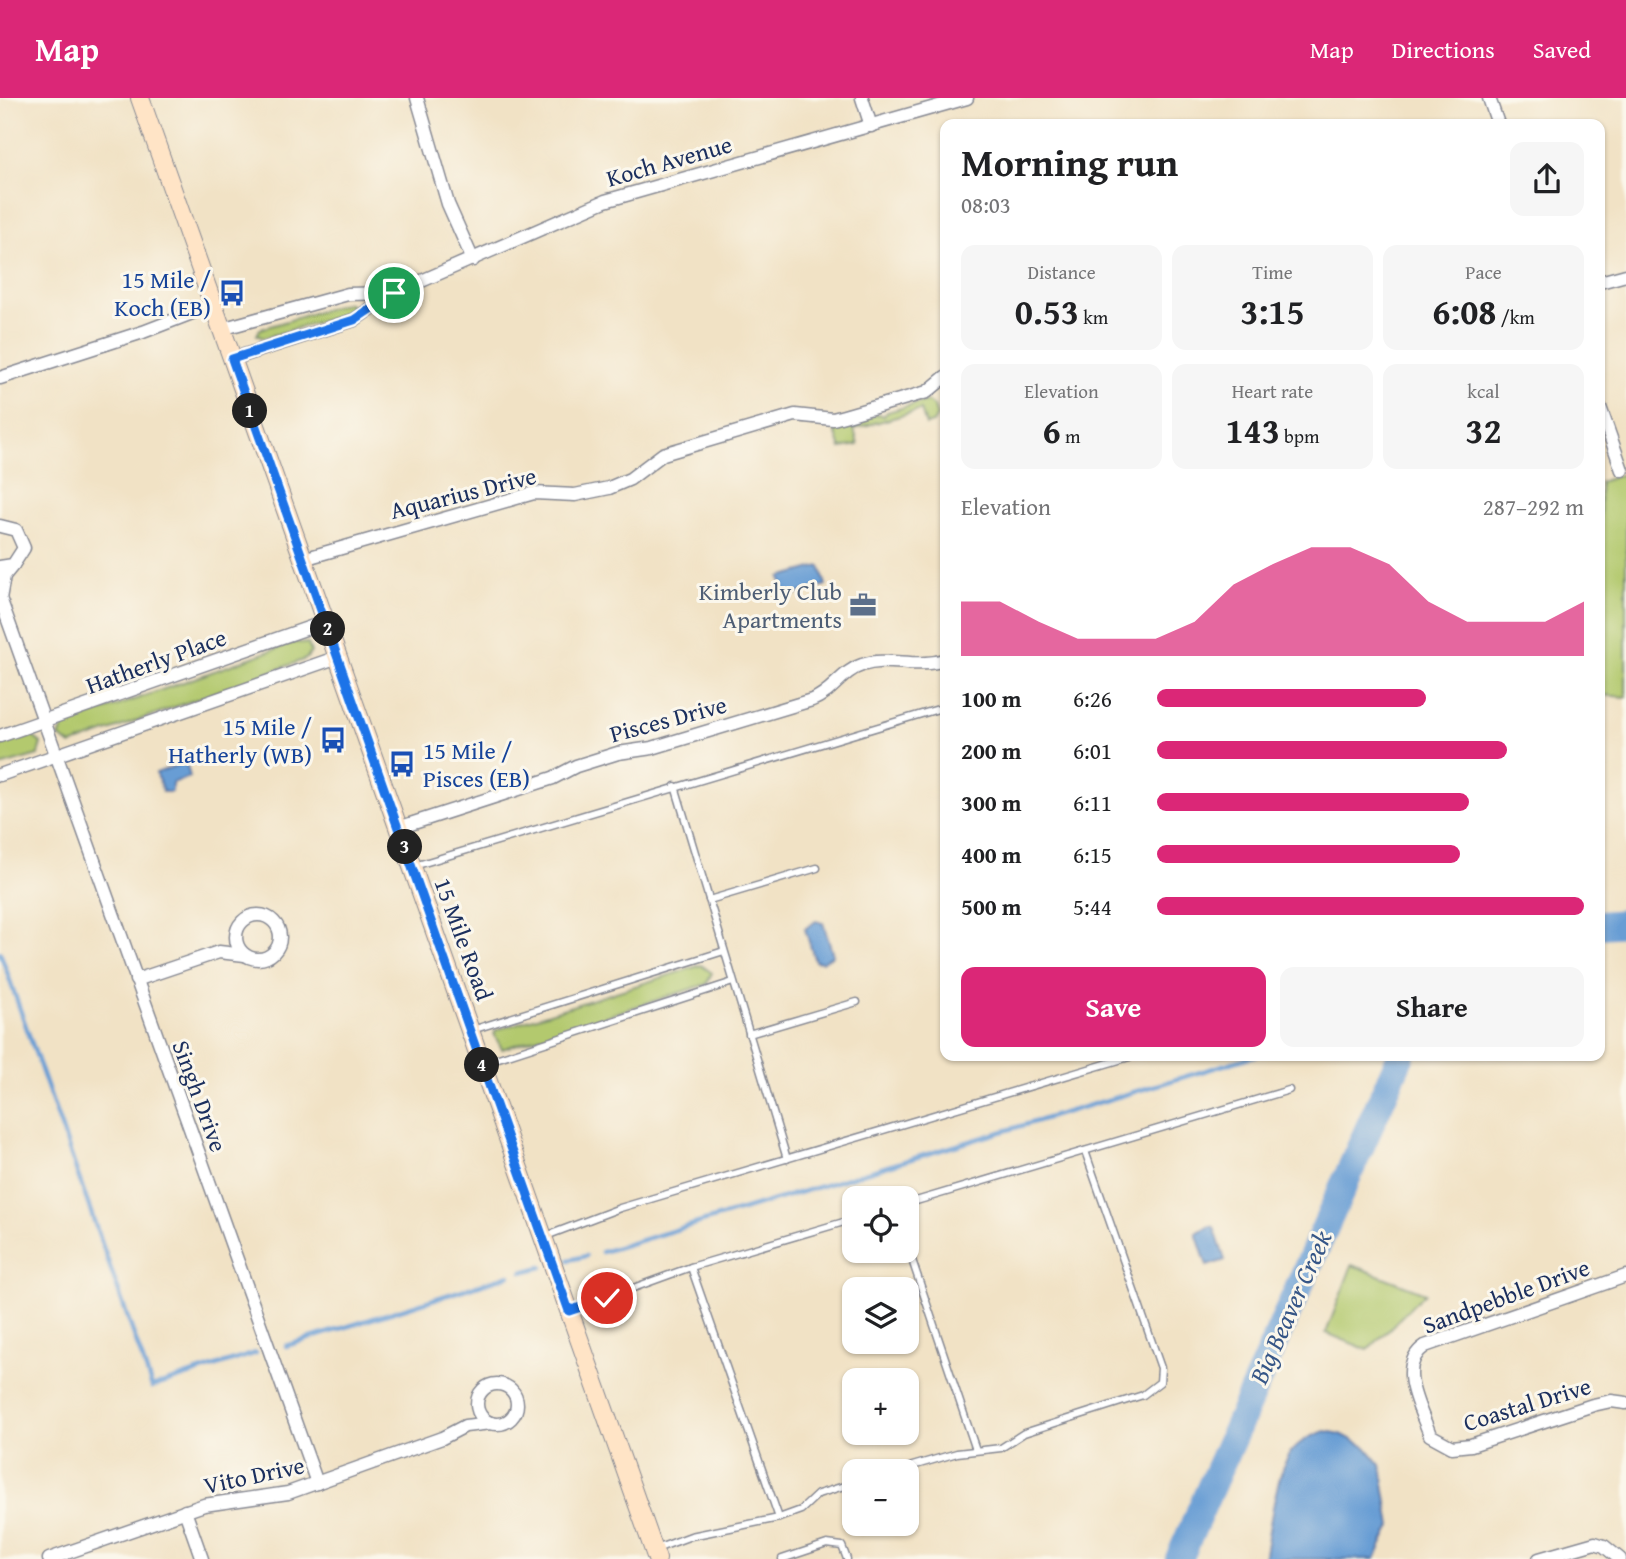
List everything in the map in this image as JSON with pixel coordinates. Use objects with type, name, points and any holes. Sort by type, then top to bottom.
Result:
[{"type":"main road","name":"15 Mile Road","points":[[139,98],[656,1554]]},
{"type":"street","points":[[417,98],[448,204],[473,260]]},
{"type":"street","points":[[862,98],[871,126]]},
{"type":"street","name":"Koch Avenue","points":[[232,359],[354,320],[394,293],[605,201],[967,98]]},
{"type":"street","points":[[1489,98],[1496,119]]},
{"type":"street","points":[[1605,281],[1626,275]]},
{"type":"street","name":"Koch Avenue","points":[[222,329],[348,294],[394,293]]},
{"type":"street","points":[[0,378],[143,332],[213,305]]},
{"type":"street","name":"Aquarius Drive","points":[[303,559],[534,493],[575,495],[609,488],[630,479],[663,454],[795,415],[833,419],[928,392],[940,381]]},
{"type":"street","points":[[1605,421],[1622,470]]},
{"type":"street","points":[[0,526],[16,530],[23,541],[22,555],[6,566],[0,599]]},
{"type":"street","name":"Singh Drive","points":[[0,599],[317,1483]]},
{"type":"street","name":"Hatherly Place","points":[[0,736],[325,622]]},
{"type":"street","points":[[0,775],[56,758],[338,657]]},
{"type":"street","name":"Pisces Drive","points":[[398,828],[553,778],[576,766],[624,752],[652,748],[812,700],[825,695],[855,668],[865,664],[921,666],[940,661]]},
{"type":"street","points":[[136,980],[219,952],[259,959],[272,954],[279,942],[278,928],[267,918],[253,916],[219,952]]},
{"type":"street","points":[[237,930],[237,945],[246,956]]},
{"type":"street","name":"Sandpebble Drive","points":[[1420,1407],[1410,1377],[1410,1364],[1417,1351],[1626,1276]]},
{"type":"street","name":"Vito Drive","points":[[49,1559],[185,1511],[232,1499],[265,1498],[317,1483],[442,1438],[465,1426],[510,1419],[517,1407],[514,1394],[504,1385],[492,1384],[481,1391],[465,1426]]},
{"type":"street","name":"Coastal Drive","points":[[1420,1407],[1430,1435],[1452,1447],[1471,1445],[1593,1405],[1611,1401],[1626,1403]]},
{"type":"street","points":[[477,1403],[480,1415],[491,1423]]},
{"type":"street","points":[[185,1511],[202,1559]]},
{"type":"street","points":[[1539,1559],[1595,1544],[1604,1546],[1620,1559]]},
{"type":"lane","points":[[412,867],[940,707]]},
{"type":"lane","points":[[675,786],[786,1159]]},
{"type":"lane","points":[[709,900],[817,868]]},
{"type":"lane","points":[[470,1031],[724,951]]},
{"type":"lane","points":[[482,1063],[733,982]]},
{"type":"lane","points":[[749,1034],[857,1002]]},
{"type":"lane","points":[[543,1237],[620,1208],[1116,1061]]},
{"type":"lane","points":[[919,1199],[1289,1090]]},
{"type":"lane","points":[[919,1465],[976,1450],[1001,1448],[1024,1433],[1143,1395],[1160,1382],[1161,1368],[1085,1151]]},
{"type":"lane","points":[[569,1311],[691,1266],[842,1222]]},
{"type":"lane","points":[[913,1263],[976,1450]]},
{"type":"lane","points":[[691,1266],[779,1518]]},
{"type":"lane","points":[[656,1554],[691,1536],[779,1518],[801,1510],[818,1494],[842,1487]]},
{"type":"lane","points":[[782,1559],[827,1544],[842,1546],[847,1559]]},
{"type":"green space","points":[[347,303],[353,307],[350,313],[263,338],[257,335],[260,329]]},
{"type":"green space","points":[[926,401],[934,406],[937,416],[933,423],[926,425],[921,410],[854,429],[858,445],[841,448],[834,429],[838,426],[879,414],[884,416],[887,412]]},
{"type":"green space","points":[[1626,473],[1626,697],[1605,695],[1605,480]]},
{"type":"green space","points":[[295,642],[308,644],[311,652],[306,659],[71,745],[59,737],[64,725]]},
{"type":"green space","points":[[32,736],[41,743],[38,755],[0,766],[0,745]]},
{"type":"green space","points":[[701,965],[712,973],[707,984],[502,1049],[494,1034],[496,1030]]},
{"type":"green space","points":[[1352,1265],[1425,1293],[1368,1350],[1326,1333]]},
{"type":"water","points":[[820,566],[826,585],[786,597],[780,577]]},
{"type":"water","points":[[186,762],[190,777],[172,783],[172,792],[163,792],[156,773]]},
{"type":"water","points":[[816,921],[823,923],[833,955],[822,962],[815,961],[805,929]]},
{"type":"water","points":[[1210,1226],[1214,1227],[1225,1260],[1207,1266],[1196,1233]]},
{"type":"water","points":[[1325,1431],[1341,1434],[1366,1447],[1381,1465],[1391,1526],[1375,1559],[1264,1559],[1277,1487],[1286,1460],[1299,1444]]},
{"type":"waterway","name":"Big Beaver Creek","points":[[1605,925],[1626,923]]},
{"type":"waterway","points":[[0,952],[152,1387],[256,1353]]},
{"type":"waterway","points":[[602,1252],[1237,1061]]},
{"type":"waterway","name":"Big Beaver Creek","points":[[1179,1559],[1398,1061]]},
{"type":"waterway","points":[[569,1260],[586,1256]]},
{"type":"waterway","points":[[522,1272],[542,1267]]},
{"type":"waterway","points":[[286,1346],[510,1275]]},
{"type":"place","name":"15 Mile / Koch (EB)","points":[[232,293]]},
{"type":"place","name":"Kimberly Club Apartments","points":[[863,605]]},
{"type":"place","name":"15 Mile / Hatherly (WB)","points":[[333,740]]},
{"type":"place","name":"15 Mile / Pisces (EB)","points":[[402,764]]},
{"type":"route","points":[[394,293],[354,320],[232,359],[569,1311],[607,1298]]}]
